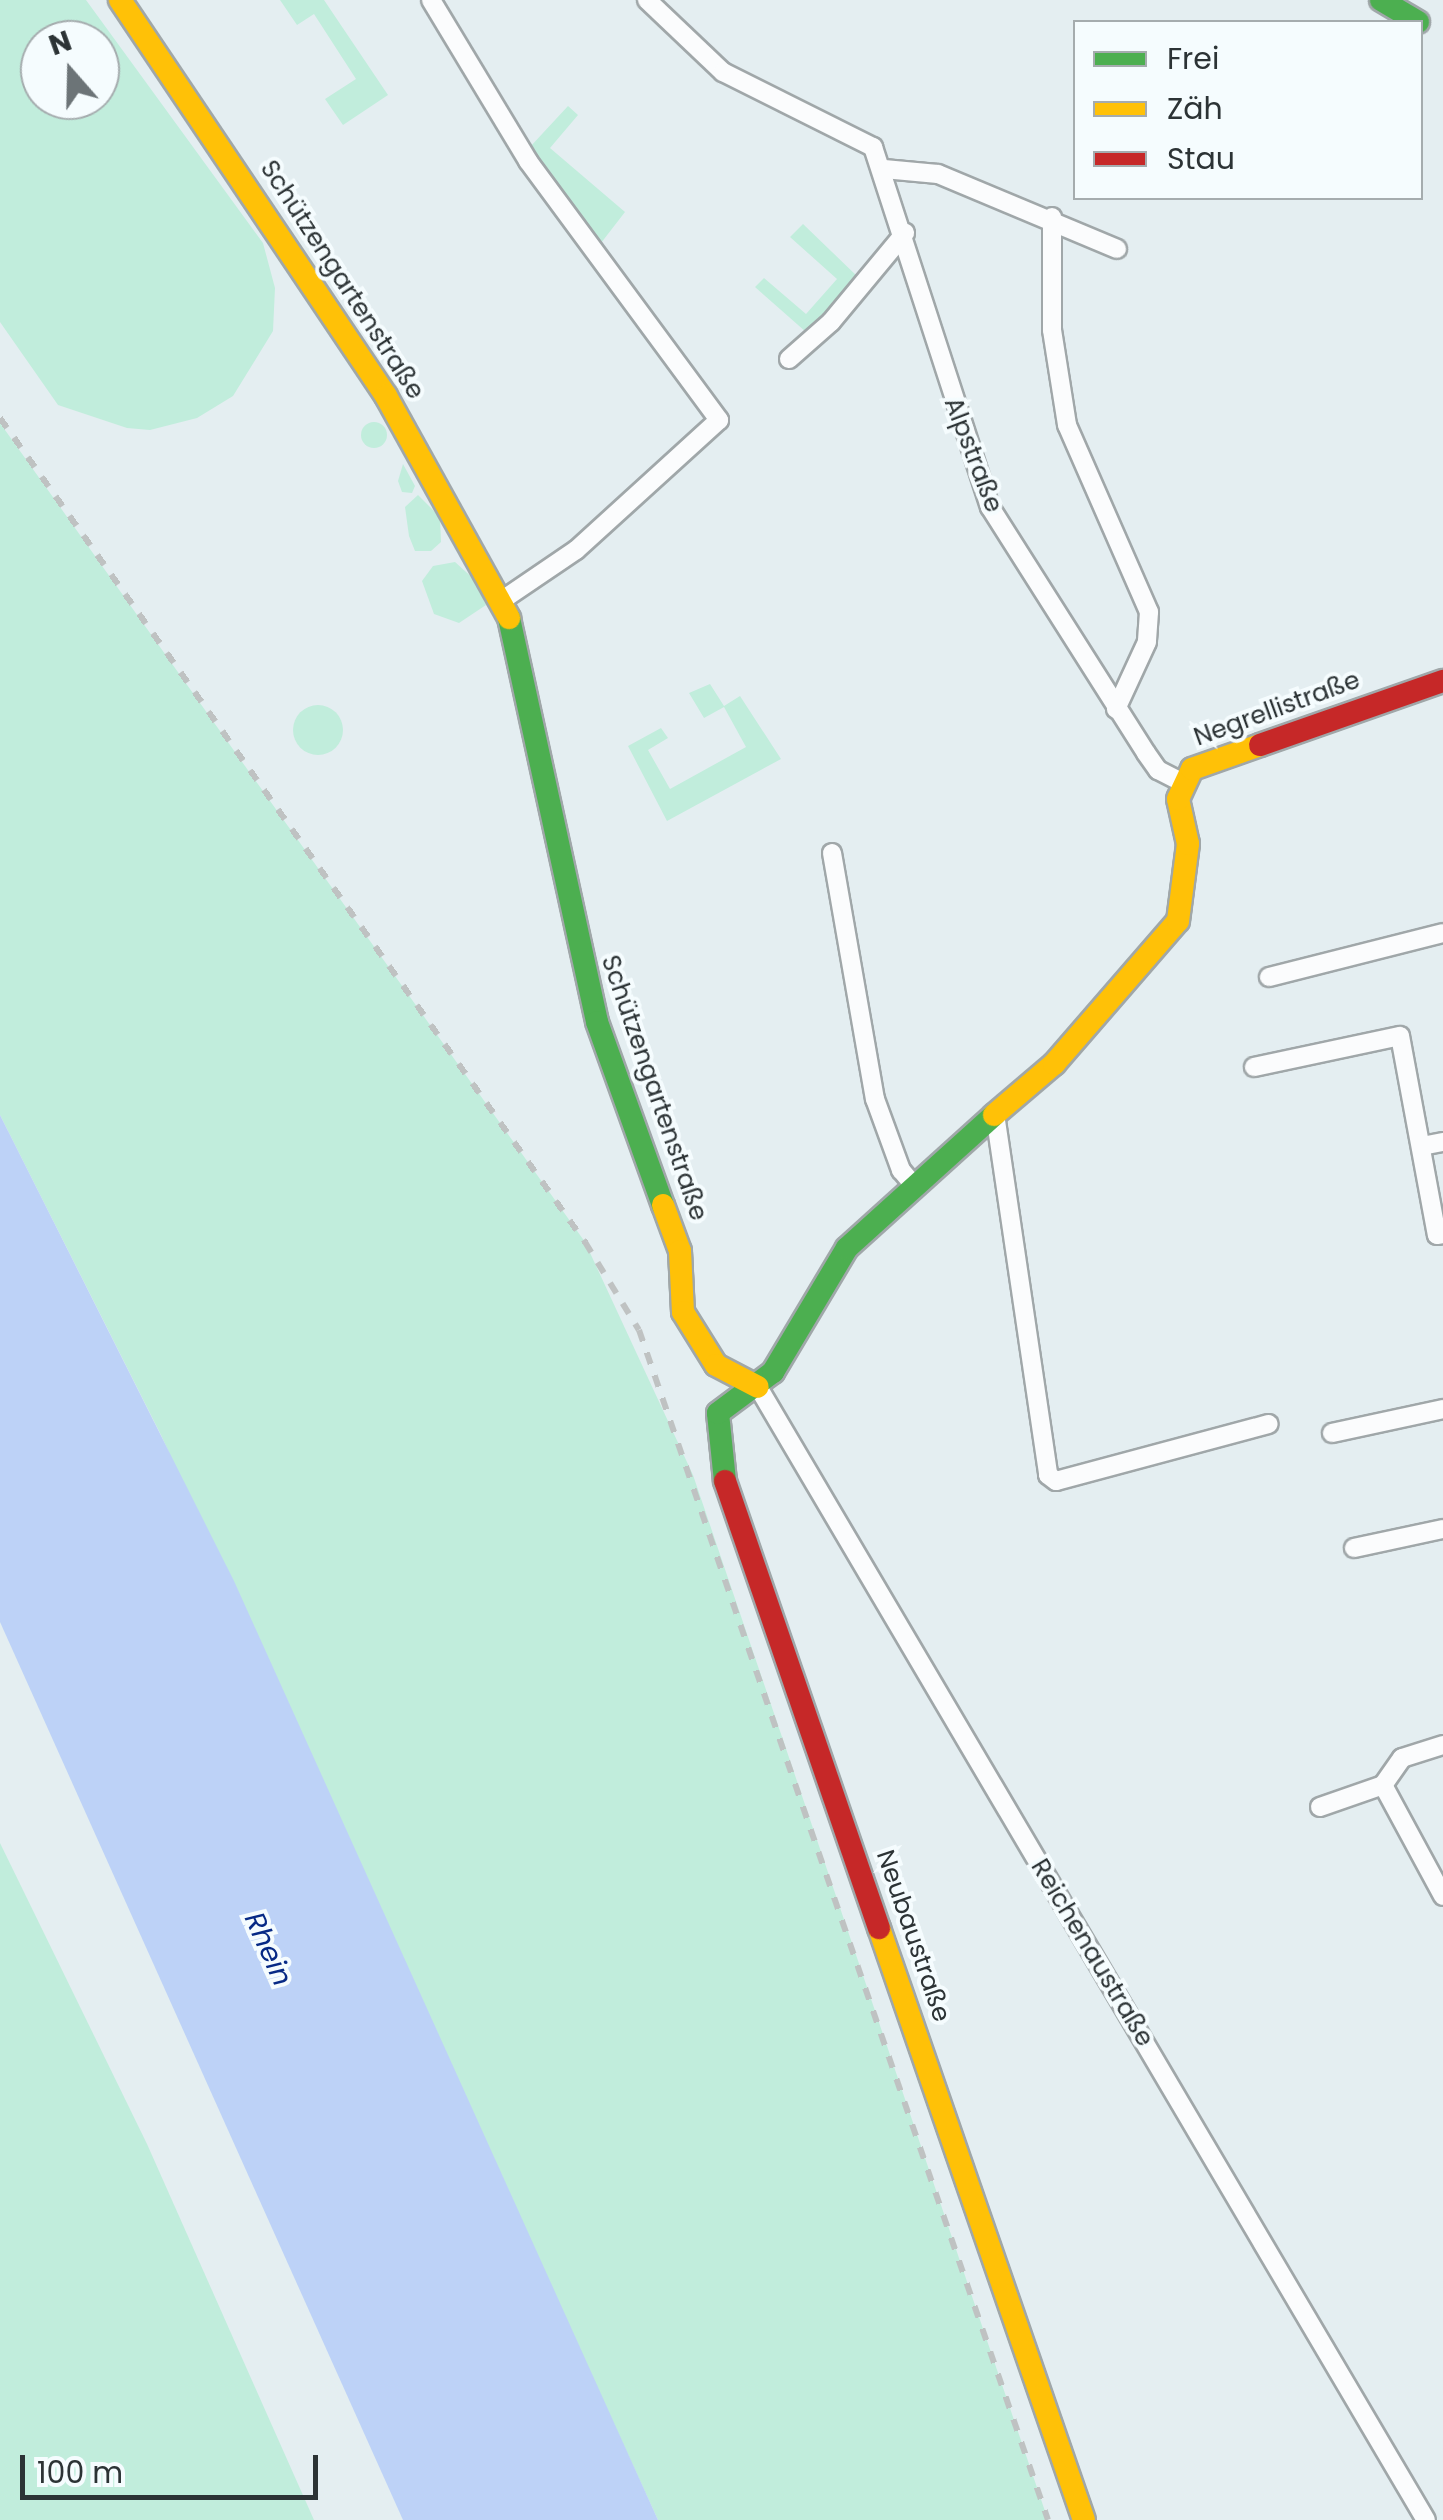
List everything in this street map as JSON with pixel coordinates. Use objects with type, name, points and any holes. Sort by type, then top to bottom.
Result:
[{"type":"street","name":"Schützengartenstraße","points":[[120,0],[370,370],[472,533],[504,599],[527,679],[574,938],[680,1251],[683,1312],[716,1365],[758,1387]]},
{"type":"street","points":[[431,0],[528,161],[719,420],[576,550],[504,599]]},
{"type":"street","name":"Alpstraße","points":[[647,0],[723,72],[873,147],[905,233],[939,364],[990,506],[1158,770],[1183,783]]},
{"type":"street","points":[[1381,0],[1414,20]]},
{"type":"street","points":[[884,169],[925,170],[1052,216],[1117,248]]},
{"type":"street","points":[[1052,216],[1052,330],[1067,424],[1149,612],[1147,642],[1116,709]]},
{"type":"street","points":[[789,359],[832,322],[905,233]]},
{"type":"street","name":"Negrellistraße","points":[[758,1387],[847,1248],[912,1183],[1054,1064],[1178,921],[1188,877],[1178,800],[1192,769],[1218,756],[1443,681]]},
{"type":"street","points":[[832,853],[875,1099],[900,1170],[912,1183]]},
{"type":"street","points":[[1269,977],[1443,933]]},
{"type":"street","points":[[1254,1067],[1400,1036],[1437,1235],[1443,1234]]},
{"type":"street","points":[[996,1114],[1048,1475],[1056,1481],[1268,1424]]},
{"type":"street","points":[[1422,1146],[1443,1142]]},
{"type":"street","name":"Neubaustraße","points":[[758,1387],[718,1413],[720,1468],[1084,2520]]},
{"type":"street","name":"Reichenaustraße","points":[[758,1387],[1426,2520]]},
{"type":"street","points":[[1332,1433],[1443,1408]]},
{"type":"street","points":[[1354,1548],[1443,1528]]},
{"type":"street","points":[[1320,1808],[1383,1785],[1402,1758],[1443,1745]]},
{"type":"street","points":[[1383,1785],[1443,1896]]},
{"type":"green space","points":[[0,0],[86,0],[101,20],[20,20],[20,120],[120,120],[120,47],[263,243],[275,288],[273,331],[233,396],[197,418],[150,430],[127,428],[58,405],[0,322]]},
{"type":"green space","points":[[280,0],[324,0],[388,95],[343,125],[325,99],[356,79],[314,14],[297,25]]},
{"type":"green space","points":[[568,106],[578,115],[550,148],[625,212],[601,243],[530,147]]},
{"type":"green space","points":[[803,224],[859,278],[806,332],[755,287],[764,278],[806,314],[837,279],[790,237]]},
{"type":"green space","points":[[374,422],[384,425],[384,445],[374,448],[364,445],[361,435],[364,425]]},
{"type":"green space","points":[[0,423],[585,1242],[693,1475],[1048,2520],[658,2520],[161,1435],[0,1115]]},
{"type":"green space","points":[[403,464],[415,486],[412,493],[402,492],[398,481]]},
{"type":"green space","points":[[418,495],[440,517],[441,542],[431,551],[415,551],[409,536],[405,507]]},
{"type":"green space","points":[[455,562],[476,581],[486,605],[459,623],[434,614],[422,581],[433,566]]},
{"type":"green space","points":[[710,684],[724,706],[740,696],[781,759],[667,821],[628,746],[661,728],[668,738],[648,750],[670,789],[746,747],[724,707],[704,718],[689,693]]},
{"type":"green space","points":[[318,705],[336,712],[343,730],[336,748],[318,755],[300,748],[293,730],[300,712]]},
{"type":"green space","points":[[0,1843],[147,2144],[314,2520],[0,2520]]},
{"type":"water","name":"Rhein","points":[[0,1115],[234,1581],[658,2520],[403,2520],[0,1622]]},
{"type":"railway","points":[[0,418],[585,1242],[639,1330],[1048,2520]]},
{"type":"traffic: fast","points":[[1381,0],[1415,20]]},
{"type":"traffic: fast","points":[[509,618],[597,1022],[663,1205]]},
{"type":"traffic: fast","points":[[725,1481],[718,1413],[773,1372],[847,1248],[994,1115]]},
{"type":"traffic: slow","points":[[120,0],[386,396],[509,618]]},
{"type":"traffic: slow","points":[[994,1115],[1054,1064],[1178,921],[1188,844],[1178,799],[1192,769],[1260,745]]},
{"type":"traffic: slow","points":[[663,1205],[680,1251],[683,1312],[716,1365],[758,1387]]},
{"type":"traffic: slow","points":[[879,1928],[1084,2520]]},
{"type":"traffic: jam","points":[[1260,745],[1443,681]]},
{"type":"traffic: jam","points":[[725,1481],[879,1928]]}]
